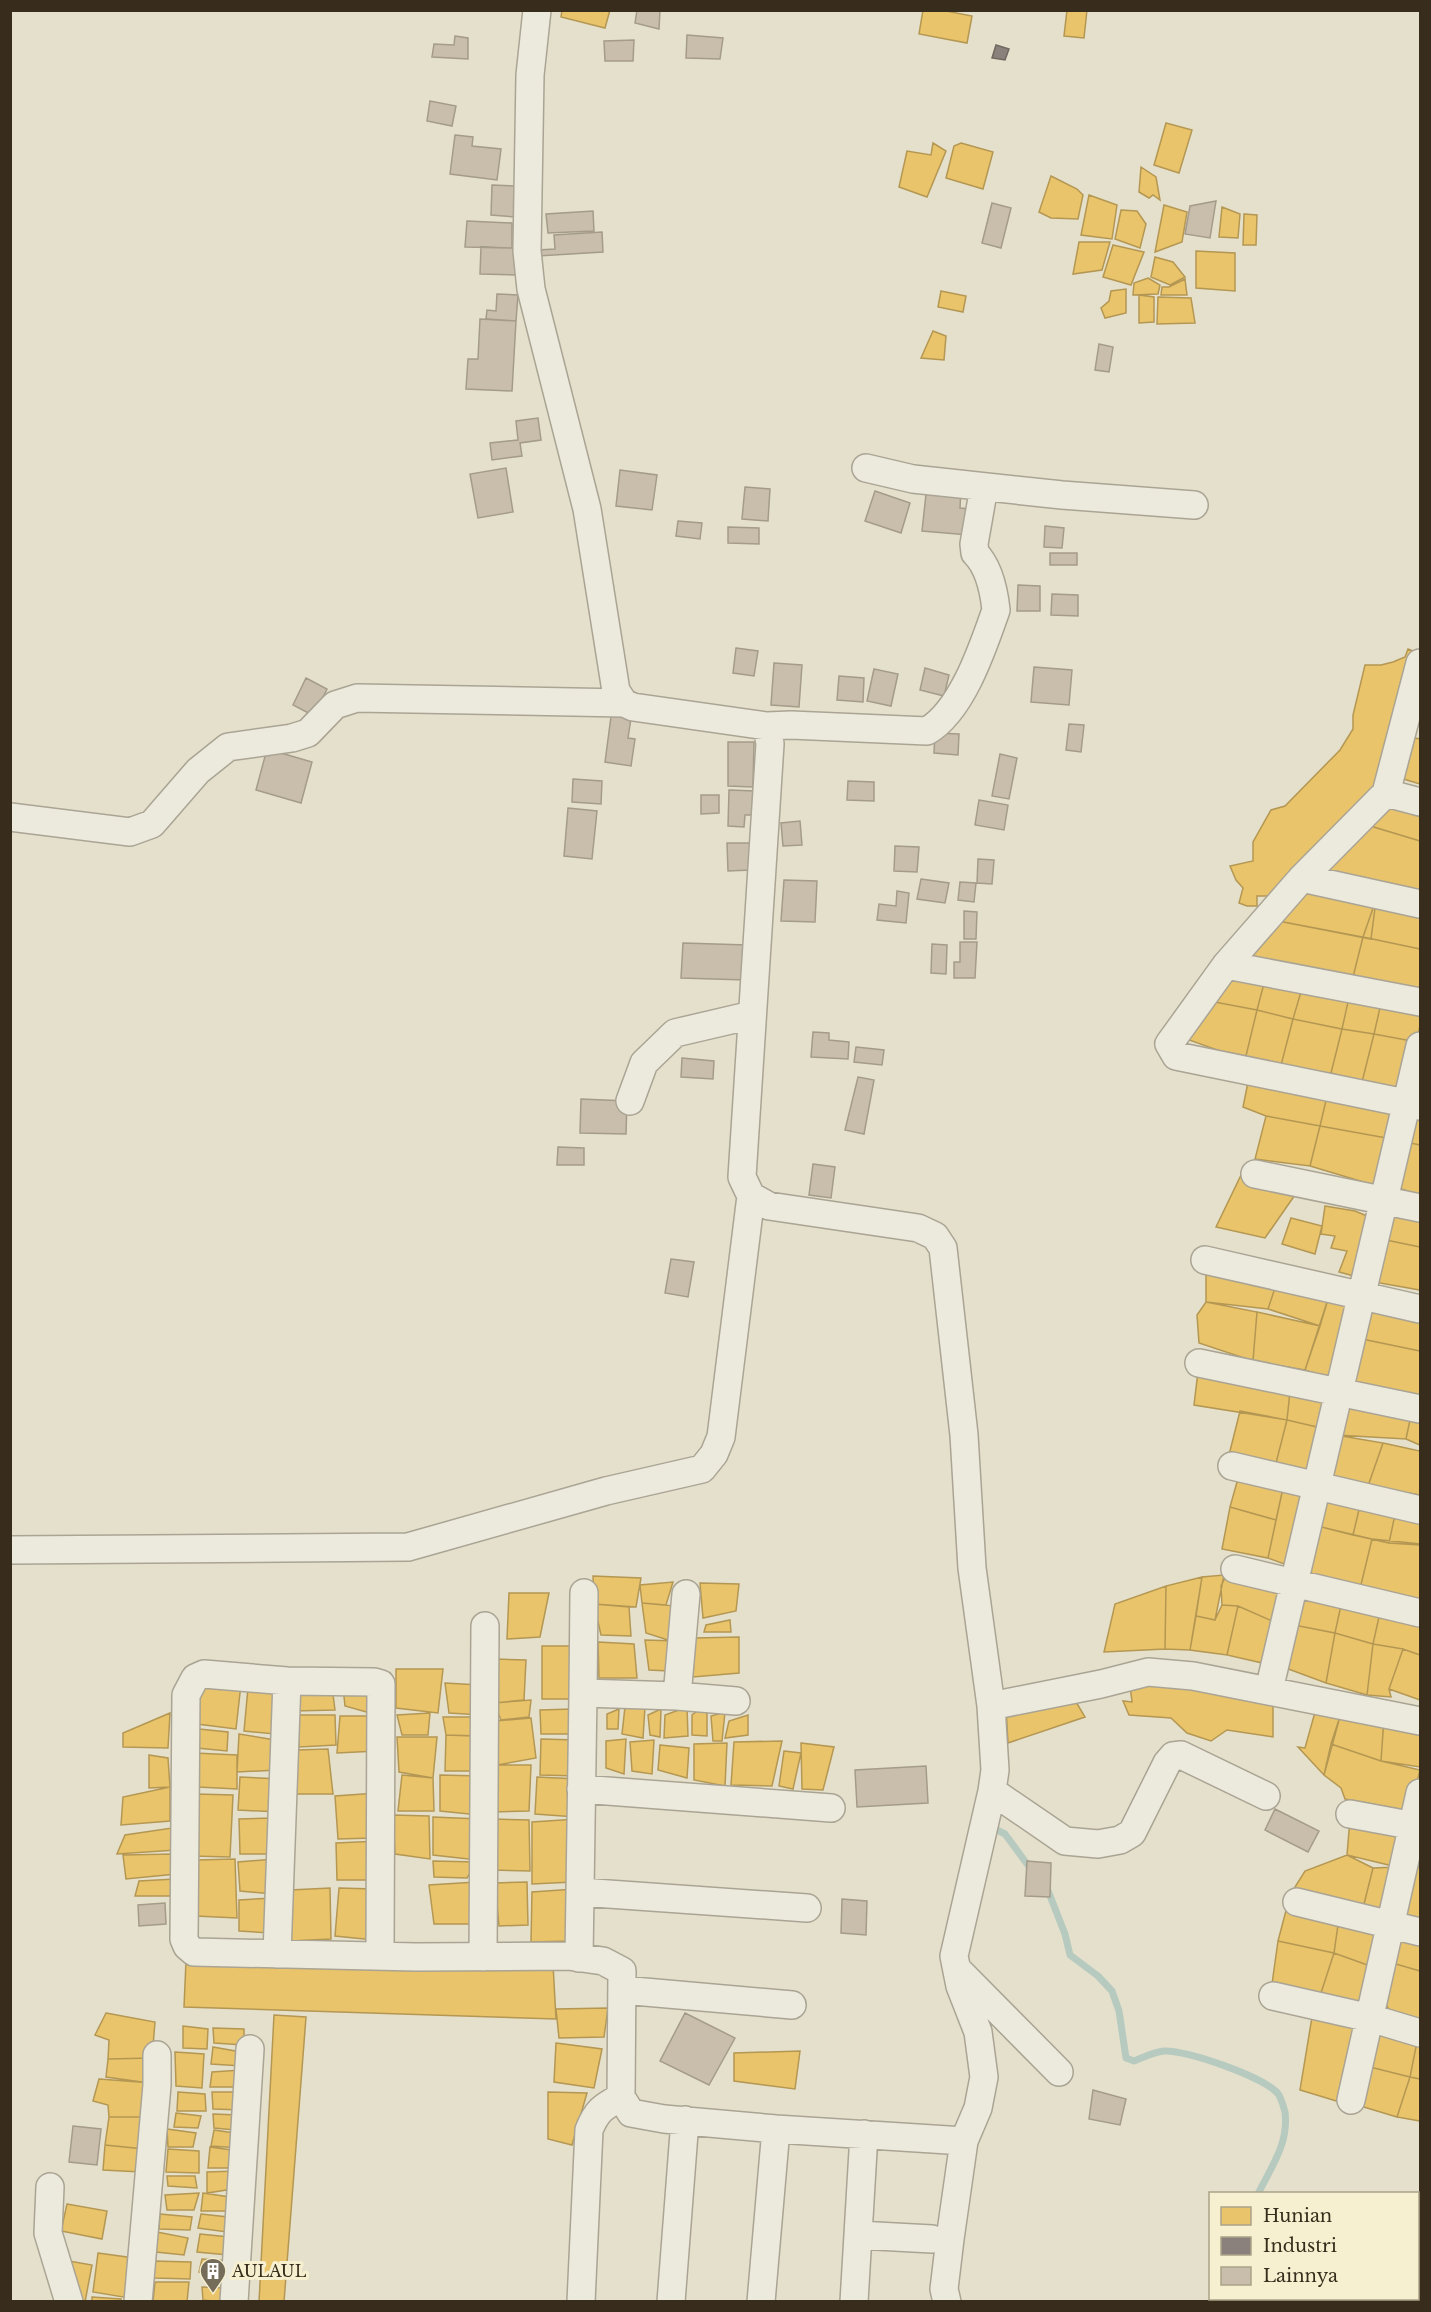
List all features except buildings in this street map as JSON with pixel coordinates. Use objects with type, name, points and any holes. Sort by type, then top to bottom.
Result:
[{"type":"street","points":[[537,10],[530,75],[527,251],[531,289],[587,509],[616,691],[624,703]]},
{"type":"street","points":[[867,468],[913,479],[1062,495],[1194,505]]},
{"type":"street","points":[[10,817],[130,832],[152,824],[198,771],[228,747],[308,734],[335,705],[357,698],[624,703],[633,707],[767,726],[927,731],[937,725],[958,700],[996,610],[994,594],[982,560],[975,553],[974,544],[984,487]]},
{"type":"street","points":[[1414,1104],[1176,1056],[1169,1044],[1171,1038],[1226,965],[1302,878],[1386,793],[1416,695],[1420,663]]},
{"type":"street","points":[[10,1550],[408,1546],[606,1491],[702,1469],[714,1454],[721,1437],[751,1196],[742,1177],[770,744],[767,726]]},
{"type":"street","points":[[1386,793],[1420,802]]},
{"type":"street","points":[[1302,878],[1420,904]]},
{"type":"street","points":[[1226,965],[1420,1002]]},
{"type":"street","points":[[630,1101],[644,1062],[675,1033],[752,1015]]},
{"type":"street","points":[[1269,1690],[1385,1199],[1414,1104],[1420,1046]]},
{"type":"street","points":[[1255,1174],[1420,1208]]},
{"type":"street","points":[[751,1196],[768,1206],[918,1228],[935,1236],[943,1248],[964,1435],[972,1568],[991,1706],[995,1770],[954,1956],[960,1986],[978,2032],[984,2077],[978,2108],[964,2141],[944,2289],[947,2301]]},
{"type":"street","points":[[1205,1260],[1420,1309]]},
{"type":"street","points":[[1199,1363],[1420,1409]]},
{"type":"street","points":[[1232,1466],[1420,1510]]},
{"type":"street","points":[[1235,1569],[1420,1613]]},
{"type":"street","points":[[579,1958],[584,1593]]},
{"type":"street","points":[[677,1696],[686,1594]]},
{"type":"street","points":[[483,1957],[485,1626]]},
{"type":"street","points":[[991,1706],[1148,1672],[1193,1676],[1420,1721]]},
{"type":"street","points":[[380,1956],[381,1684],[286,1681],[204,1674],[195,1678],[186,1695],[184,1940],[194,1952],[380,1956],[579,1958],[603,1961],[622,1971],[621,2097],[631,2113],[664,2119],[776,2129],[964,2141]]},
{"type":"street","points":[[277,1954],[286,1681]]},
{"type":"street","points":[[583,1693],[677,1696],[736,1701]]},
{"type":"street","points":[[992,1791],[1065,1841],[1098,1844],[1120,1840],[1132,1833],[1167,1763],[1173,1756],[1181,1755],[1266,1796]]},
{"type":"street","points":[[581,1790],[831,1808]]},
{"type":"street","points":[[1351,2100],[1391,1924],[1417,1826],[1420,1793]]},
{"type":"street","points":[[1350,1814],[1417,1826]]},
{"type":"street","points":[[580,1892],[807,1908]]},
{"type":"street","points":[[1297,1902],[1420,1932]]},
{"type":"street","points":[[956,1968],[1059,2072]]},
{"type":"street","points":[[622,1990],[792,2005]]},
{"type":"street","points":[[1273,1996],[1370,2018],[1420,2033]]},
{"type":"street","points":[[234,2301],[250,2049]]},
{"type":"street","points":[[138,2301],[157,2085],[157,2055]]},
{"type":"street","points":[[581,2301],[589,2130],[596,2114],[621,2097]]},
{"type":"street","points":[[670,2301],[684,2120]]},
{"type":"street","points":[[761,2301],[776,2129]]},
{"type":"street","points":[[855,2301],[864,2134]]},
{"type":"street","points":[[50,2187],[48,2233],[69,2301]]},
{"type":"street","points":[[858,2235],[932,2239]]},
{"type":"waterway","points":[[989,1826],[1005,1834],[1030,1868]]},
{"type":"waterway","points":[[1047,1888],[1065,1934],[1070,1955],[1098,1976],[1112,1991],[1119,2011],[1126,2058],[1134,2061],[1164,2051],[1189,2055],[1243,2073],[1272,2088],[1279,2095],[1285,2112],[1286,2124],[1282,2145],[1259,2192]]},
{"type":"place","name":"AULAUL","points":[[213,2294]]}]
